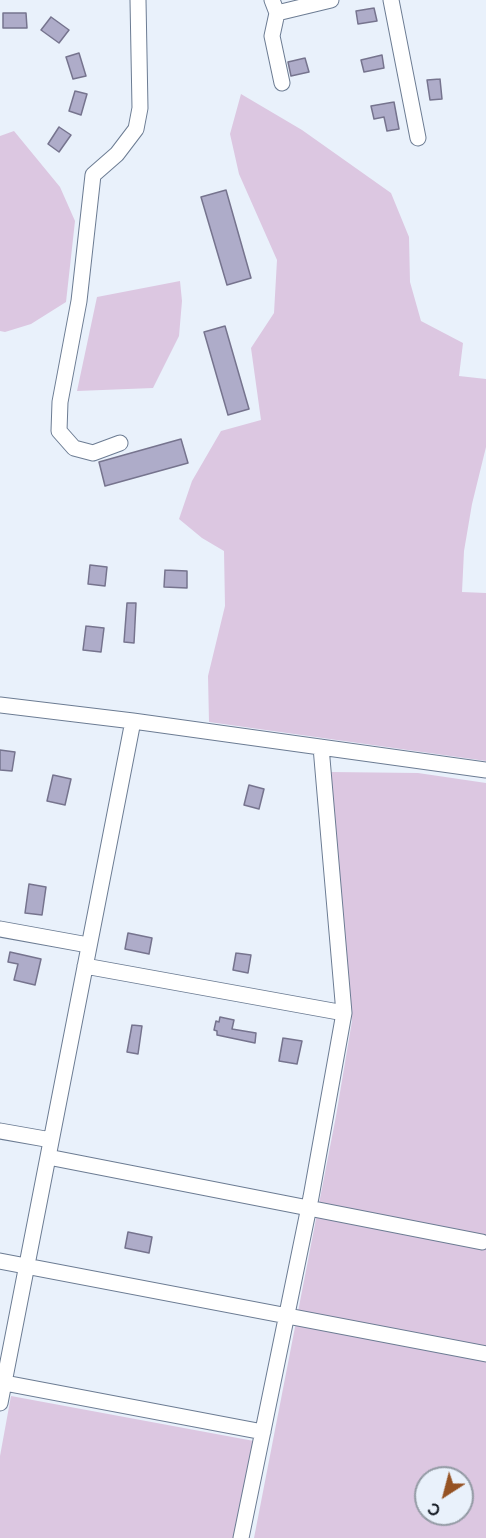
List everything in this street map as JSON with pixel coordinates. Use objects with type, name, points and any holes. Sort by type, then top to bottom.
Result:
[{"type":"street","points":[[120,443],[93,453],[74,448],[59,430],[60,402],[79,301],[93,175],[117,154],[136,129],[140,108],[138,0]]},
{"type":"street","points":[[282,83],[272,36],[275,6],[331,0]]},
{"type":"street","points":[[391,0],[418,138]]},
{"type":"street","points":[[0,705],[486,770]]},
{"type":"street","points":[[0,1403],[2,1383],[133,721]]},
{"type":"street","points":[[241,1538],[308,1208],[344,1013],[321,747]]},
{"type":"street","points":[[0,929],[88,945]]},
{"type":"street","points":[[85,966],[344,1013]]},
{"type":"street","points":[[0,1131],[51,1140]]},
{"type":"street","points":[[48,1157],[482,1242]]},
{"type":"street","points":[[0,1261],[486,1354]]},
{"type":"street","points":[[2,1383],[263,1432]]},
{"type":"shaded area","points":[[241,94],[302,130],[391,193],[409,237],[410,282],[421,321],[463,343],[459,376],[486,379],[486,447],[472,504],[464,551],[462,592],[486,593],[486,761],[209,722],[208,676],[225,606],[224,551],[202,538],[179,519],[192,481],[221,431],[261,420],[251,348],[274,313],[277,260],[239,174],[230,134]]},
{"type":"shaded area","points":[[14,131],[60,187],[75,221],[66,302],[31,324],[5,332],[0,331],[0,136]]},
{"type":"shaded area","points":[[180,281],[182,301],[179,336],[153,388],[77,391],[97,297]]},
{"type":"shaded area","points":[[331,772],[418,773],[486,783],[486,1538],[254,1538],[336,1116],[352,1021]]},
{"type":"shaded area","points":[[11,1396],[254,1441],[233,1538],[0,1538],[0,1456]]},
{"type":"building","points":[[374,8],[377,21],[358,24],[356,11]]},
{"type":"building","points":[[3,13],[26,13],[27,28],[3,28]]},
{"type":"building","points":[[51,17],[69,30],[59,43],[41,30]]},
{"type":"building","points":[[79,53],[86,76],[73,79],[66,57]]},
{"type":"building","points":[[382,55],[384,68],[364,72],[361,60]]},
{"type":"building","points":[[305,58],[309,72],[291,76],[288,62]]},
{"type":"building","points":[[440,79],[442,99],[430,100],[427,80]]},
{"type":"building","points":[[75,91],[87,94],[81,115],[69,111]]},
{"type":"building","points":[[394,102],[399,129],[387,131],[384,117],[374,119],[371,106]]},
{"type":"building","points":[[59,127],[71,135],[59,152],[48,144]]},
{"type":"building","points":[[226,190],[251,278],[227,285],[201,197]]},
{"type":"building","points":[[225,326],[249,409],[228,415],[204,332]]},
{"type":"building","points":[[181,439],[188,463],[105,486],[99,462]]},
{"type":"building","points":[[90,565],[107,567],[105,586],[88,584]]},
{"type":"building","points":[[165,570],[187,571],[187,588],[164,587]]},
{"type":"building","points":[[127,603],[136,603],[134,643],[124,642]]},
{"type":"building","points":[[86,626],[104,628],[101,652],[83,650]]},
{"type":"building","points":[[0,750],[15,752],[12,771],[0,770]]},
{"type":"building","points":[[53,775],[71,779],[65,805],[47,801]]},
{"type":"building","points":[[249,785],[264,789],[259,809],[244,805]]},
{"type":"building","points":[[29,884],[46,887],[42,915],[25,913]]},
{"type":"building","points":[[128,933],[152,938],[149,954],[125,949]]},
{"type":"building","points":[[10,952],[41,959],[35,985],[14,980],[18,964],[8,962]]},
{"type":"building","points":[[236,953],[251,955],[248,973],[233,970]]},
{"type":"building","points":[[220,1017],[234,1020],[232,1029],[256,1033],[255,1043],[217,1035],[217,1031],[214,1030],[216,1021],[219,1022]]},
{"type":"building","points":[[132,1025],[142,1026],[138,1054],[127,1052]]},
{"type":"building","points":[[283,1038],[302,1041],[297,1064],[279,1061]]},
{"type":"building","points":[[128,1232],[152,1237],[149,1253],[125,1248]]}]
